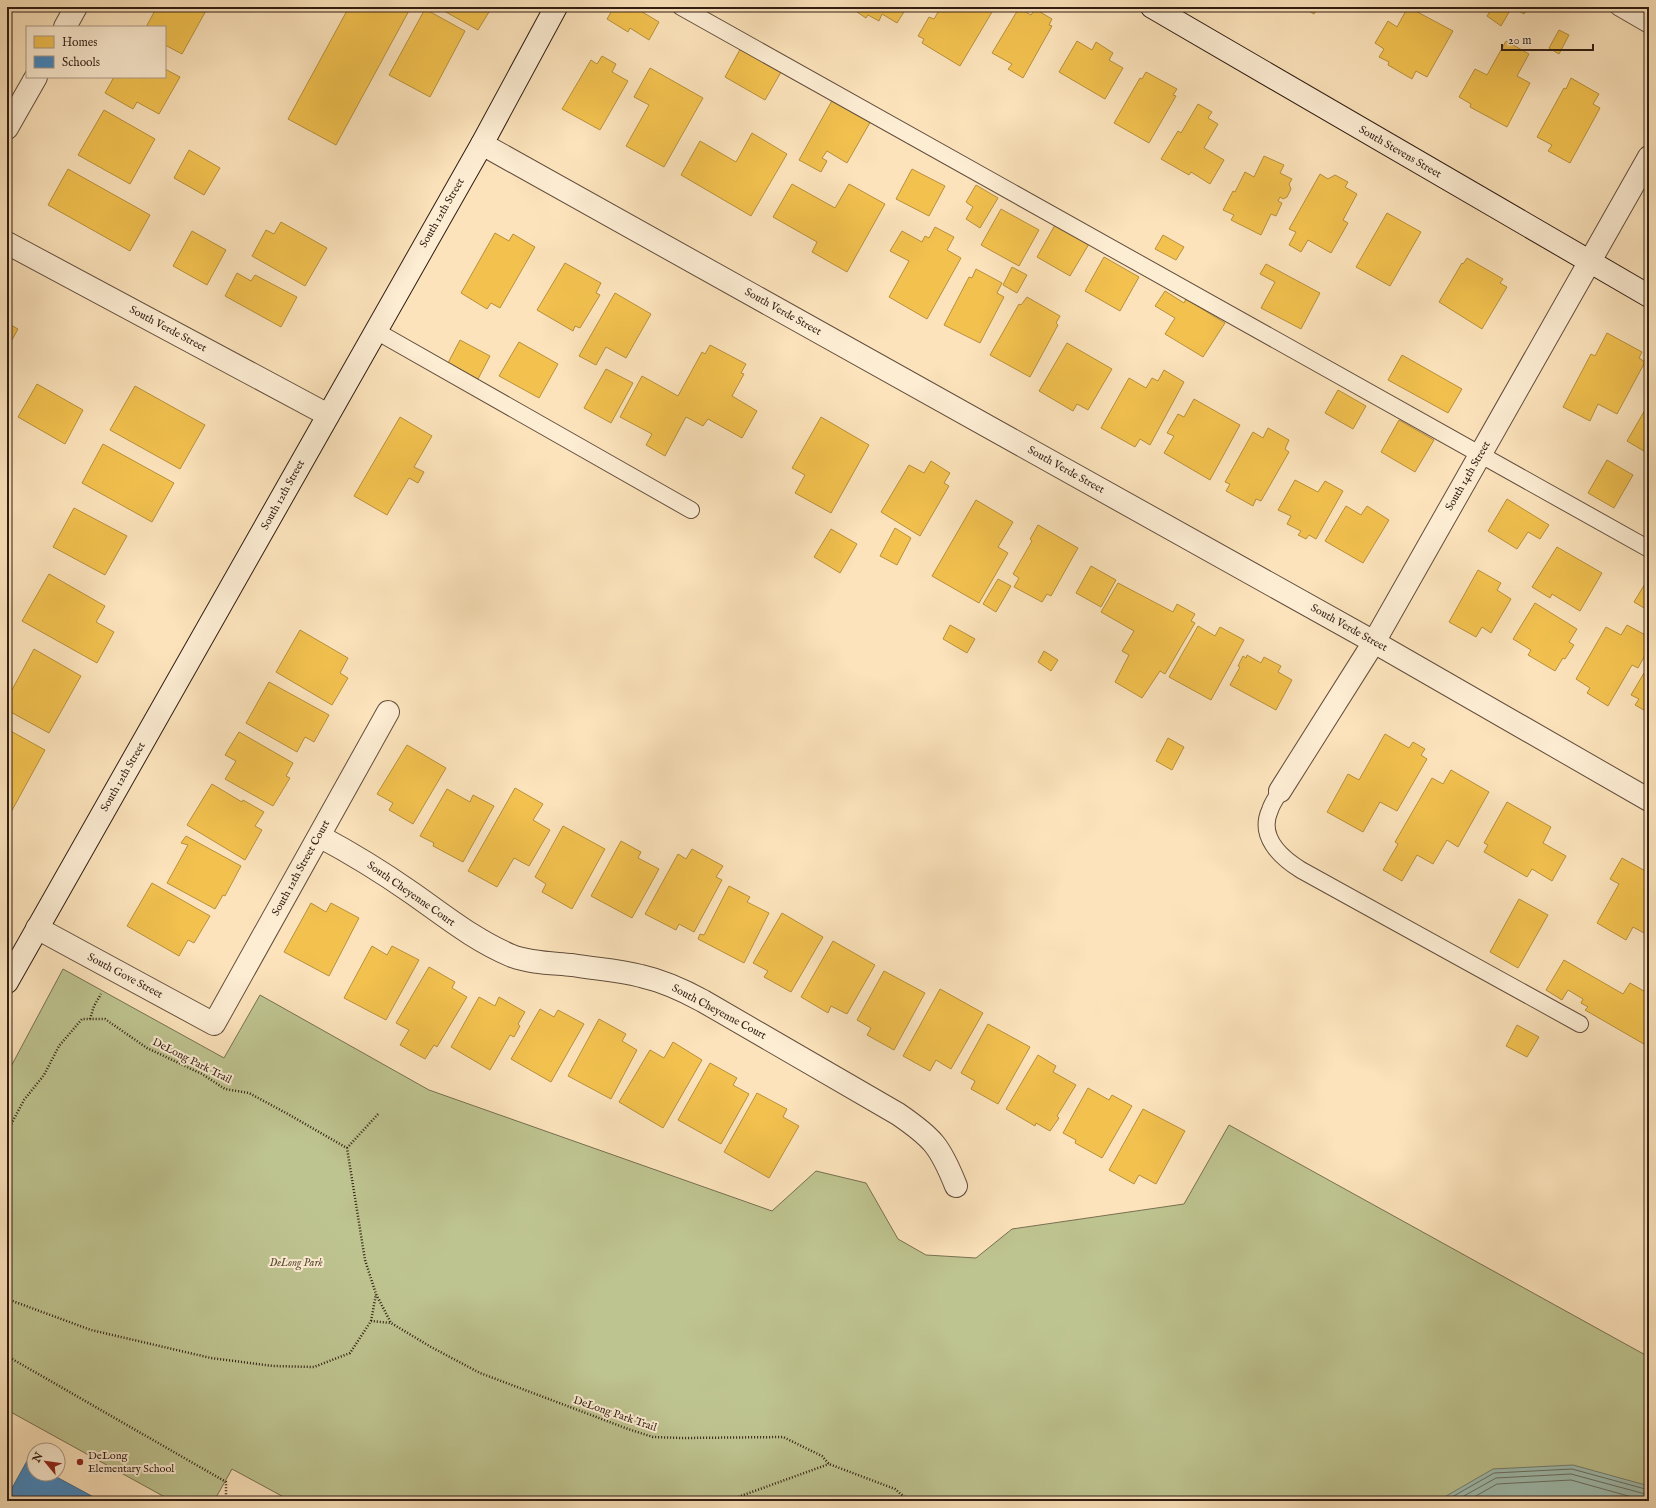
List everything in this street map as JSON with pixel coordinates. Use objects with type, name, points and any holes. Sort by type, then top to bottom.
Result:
[{"type":"street","points":[[66,26],[76,7]]},
{"type":"street","name":"South 12th Street","points":[[7,982],[482,144],[556,7]]},
{"type":"street","name":"South Stevens Street","points":[[1152,7],[1649,296]]},
{"type":"street","points":[[7,128],[35,78]]},
{"type":"street","name":"South Verde Street","points":[[482,144],[1374,642],[1649,800]]},
{"type":"street","name":"South 14th Street","points":[[1280,791],[1374,642],[1649,157]]},
{"type":"street","name":"South Verde Street","points":[[7,243],[328,415]]},
{"type":"street","name":"South 12th Street Court","points":[[214,1024],[388,712]]},
{"type":"street","name":"South Cheyenne Court","points":[[319,836],[372,866],[413,893],[455,925],[485,943],[514,957],[544,963],[642,976],[676,987],[703,1001],[914,1124],[939,1148],[945,1158],[956,1186]]},
{"type":"street","name":"South Gove Street","points":[[37,928],[214,1024]]},
{"type":"lane","points":[[681,7],[1649,549]]},
{"type":"lane","points":[[1618,7],[1649,25]]},
{"type":"lane","points":[[376,330],[691,510]]},
{"type":"lane","points":[[1280,791],[1269,810],[1267,825],[1270,839],[1277,851],[1289,862],[1580,1024]]},
{"type":"path","points":[[7,1132],[24,1100],[44,1075],[59,1046],[82,1019],[90,1019],[94,1006],[102,993]]},
{"type":"path","name":"DeLong Park Trail","points":[[90,1019],[105,1019],[147,1048],[202,1074],[225,1089],[249,1093],[286,1112],[347,1148]]},
{"type":"path","points":[[379,1113],[347,1148],[365,1260],[376,1294],[391,1323]]},
{"type":"path","points":[[7,1299],[99,1331],[211,1358],[273,1366],[314,1367],[350,1353],[371,1321],[376,1294]]},
{"type":"path","name":"DeLong Park Trail","points":[[371,1321],[391,1323],[431,1347],[480,1373],[628,1429],[653,1437],[783,1437],[822,1456],[830,1464],[895,1489],[909,1501]]},
{"type":"path","points":[[7,1356],[226,1482],[226,1501]]},
{"type":"path","points":[[727,1501],[830,1464]]},
{"type":"green space","name":"DeLong Park","points":[[63,969],[224,1058],[260,995],[429,1090],[772,1211],[816,1171],[866,1183],[898,1239],[926,1255],[976,1258],[1012,1229],[1184,1204],[1229,1125],[1649,1357],[1649,1501],[291,1501],[232,1469],[214,1501],[172,1501],[7,1410],[7,1074]]},
{"type":"water","points":[[1573,1465],[1649,1486],[1649,1501],[1441,1501],[1441,1499],[1493,1469]]},
{"type":"building: Homes","points":[[157,7],[208,7],[182,54],[166,46],[166,26],[147,26]]},
{"type":"building: Homes","points":[[349,7],[411,7],[336,145],[288,119]]},
{"type":"building: Homes","points":[[437,7],[492,7],[478,30]]},
{"type":"building: Homes","points":[[614,7],[641,7],[639,10],[659,22],[649,40],[630,28],[628,32],[607,19]]},
{"type":"building: Homes","points":[[860,7],[907,7],[897,23],[882,14],[879,21],[868,15],[866,18],[857,12]]},
{"type":"building: Homes","points":[[941,7],[995,7],[960,66],[922,43],[924,39],[918,36],[929,17],[934,19]]},
{"type":"building: Homes","points":[[1302,7],[1318,7],[1314,14]]},
{"type":"building: Homes","points":[[1408,7],[1453,31],[1427,77],[1416,71],[1412,79],[1388,65],[1389,62],[1379,57],[1384,49],[1375,43],[1388,21],[1397,27]]},
{"type":"building: Homes","points":[[1493,7],[1512,7],[1501,26],[1487,16]]},
{"type":"building: Homes","points":[[1512,7],[1529,7],[1524,14]]},
{"type":"building: Homes","points":[[1019,8],[1031,15],[1035,9],[1052,19],[1049,25],[1052,26],[1023,78],[1008,69],[1012,64],[992,53]]},
{"type":"building: Homes","points":[[425,9],[465,31],[430,97],[389,75]]},
{"type":"building: Homes","points":[[1559,30],[1569,35],[1559,54],[1549,48]]},
{"type":"building: Homes","points":[[1077,41],[1092,50],[1096,42],[1113,53],[1109,60],[1123,68],[1105,99],[1059,72]]},
{"type":"building: Homes","points":[[1506,41],[1529,54],[1517,76],[1530,83],[1507,127],[1470,107],[1471,104],[1459,97],[1475,69],[1487,75]]},
{"type":"building: Homes","points":[[743,44],[784,67],[765,100],[725,77]]},
{"type":"building: Homes","points":[[602,56],[616,64],[612,72],[628,81],[600,130],[562,109],[591,60],[597,64]]},
{"type":"building: Homes","points":[[650,68],[703,98],[664,167],[626,146],[649,105],[634,97]]},
{"type":"building: Homes","points":[[166,70],[180,77],[159,114],[137,102],[133,109],[105,93],[113,78],[166,78]]},
{"type":"building: Homes","points":[[1146,72],[1177,89],[1173,95],[1176,96],[1149,143],[1114,123],[1140,78],[1142,79]]},
{"type":"building: Homes","points":[[1571,78],[1599,94],[1593,104],[1600,108],[1570,163],[1548,151],[1552,145],[1537,137]]},
{"type":"building: Homes","points":[[834,97],[872,119],[847,163],[827,151],[822,158],[827,161],[821,172],[799,160]]},
{"type":"building: Homes","points":[[1198,104],[1212,112],[1208,118],[1218,124],[1204,148],[1224,160],[1210,184],[1191,172],[1189,175],[1161,159],[1178,131],[1181,133]]},
{"type":"building: Homes","points":[[104,110],[155,139],[130,184],[78,155]]},
{"type":"building: Homes","points":[[752,133],[787,154],[751,216],[681,175],[700,141],[736,162]]},
{"type":"building: Homes","points":[[189,150],[220,168],[204,195],[174,178]]},
{"type":"building: Homes","points":[[1264,156],[1284,165],[1280,173],[1292,179],[1289,184],[1291,189],[1287,197],[1283,199],[1280,197],[1278,201],[1282,203],[1276,216],[1271,214],[1261,235],[1231,220],[1234,215],[1223,210],[1233,191],[1235,192],[1245,172],[1254,177]]},
{"type":"building: Homes","points":[[68,169],[150,215],[130,251],[48,205]]},
{"type":"building: Homes","points":[[912,169],[945,186],[929,216],[896,199]]},
{"type":"building: Homes","points":[[1320,174],[1328,179],[1335,175],[1348,182],[1345,187],[1357,194],[1343,220],[1348,223],[1331,253],[1308,240],[1301,252],[1289,245],[1296,232],[1289,229]]},
{"type":"building: Homes","points":[[792,184],[835,208],[849,184],[885,204],[847,272],[812,252],[817,242],[773,217]]},
{"type":"building: Homes","points":[[976,185],[998,198],[980,228],[966,219],[973,207],[966,202]]},
{"type":"building: Homes","points":[[1001,209],[1039,230],[1019,266],[981,245]]},
{"type":"building: Homes","points":[[1387,213],[1421,232],[1390,286],[1356,267]]},
{"type":"building: Homes","points":[[281,222],[327,248],[305,286],[252,256],[266,230],[274,234]]},
{"type":"building: Homes","points":[[1055,225],[1089,244],[1070,276],[1037,257]]},
{"type":"building: Homes","points":[[935,227],[954,237],[947,250],[961,258],[927,319],[889,297],[909,261],[890,251],[902,231],[922,242],[925,236],[929,238]]},
{"type":"building: Homes","points":[[192,231],[226,250],[207,285],[173,266]]},
{"type":"building: Homes","points":[[495,233],[509,241],[513,234],[535,247],[500,308],[491,303],[487,309],[461,293]]},
{"type":"building: Homes","points":[[1163,235],[1184,247],[1176,260],[1155,249]]},
{"type":"building: Homes","points":[[1104,257],[1139,277],[1120,311],[1085,291]]},
{"type":"building: Homes","points":[[1467,258],[1503,279],[1500,283],[1507,287],[1482,329],[1439,302],[1462,263],[1463,264]]},
{"type":"building: Homes","points":[[565,263],[601,283],[596,293],[600,295],[580,328],[575,326],[573,331],[537,310]]},
{"type":"building: Homes","points":[[1266,264],[1320,293],[1301,329],[1261,308],[1275,282],[1260,274]]},
{"type":"building: Homes","points":[[1012,267],[1027,275],[1017,293],[1003,285]]},
{"type":"building: Homes","points":[[976,269],[1002,283],[997,293],[1004,297],[980,343],[944,325],[969,277],[972,278]]},
{"type":"building: Homes","points":[[237,273],[251,281],[255,275],[297,297],[281,327],[225,296]]},
{"type":"building: Homes","points":[[1165,291],[1184,303],[1186,299],[1225,323],[1203,357],[1165,334],[1175,318],[1155,306]]},
{"type":"building: Homes","points":[[615,293],[651,314],[626,358],[606,347],[596,365],[579,356]]},
{"type":"building: Homes","points":[[1027,297],[1060,316],[1056,323],[1058,325],[1030,377],[990,355],[1019,304],[1021,305]]},
{"type":"building: Homes","points":[[7,323],[18,329],[7,349]]},
{"type":"building: Homes","points":[[1607,333],[1642,352],[1639,358],[1645,362],[1617,414],[1598,404],[1590,421],[1563,407],[1591,354],[1595,356]]},
{"type":"building: Homes","points":[[460,340],[490,356],[478,379],[448,363]]},
{"type":"building: Homes","points":[[519,342],[558,364],[539,398],[499,376]]},
{"type":"building: Homes","points":[[1067,343],[1112,369],[1088,410],[1077,404],[1073,411],[1039,391]]},
{"type":"building: Homes","points":[[710,345],[746,364],[741,373],[744,374],[732,396],[757,411],[742,438],[708,419],[703,426],[686,417],[665,456],[646,445],[652,434],[620,417],[642,376],[678,396],[702,352],[705,354]]},
{"type":"building: Homes","points":[[1402,355],[1462,389],[1448,413],[1388,380]]},
{"type":"building: Homes","points":[[606,369],[633,383],[611,423],[584,408]]},
{"type":"building: Homes","points":[[1164,370],[1184,382],[1150,445],[1140,439],[1135,447],[1101,428],[1129,378],[1146,388],[1152,378],[1158,381]]},
{"type":"building: Homes","points":[[37,384],[83,410],[65,444],[18,417]]},
{"type":"building: Homes","points":[[135,386],[205,425],[180,469],[110,430]]},
{"type":"building: Homes","points":[[1338,390],[1366,406],[1353,429],[1325,413]]},
{"type":"building: Homes","points":[[1194,399],[1240,425],[1210,480],[1164,453],[1174,436],[1167,433],[1178,414],[1184,417]]},
{"type":"building: Homes","points":[[1649,403],[1649,454],[1627,441]]},
{"type":"building: Homes","points":[[400,417],[432,436],[414,467],[424,472],[418,483],[409,478],[387,515],[354,496]]},
{"type":"building: Homes","points":[[821,417],[869,445],[831,513],[795,493],[805,475],[792,468]]},
{"type":"building: Homes","points":[[1399,420],[1434,440],[1415,472],[1381,452]]},
{"type":"building: Homes","points":[[1268,428],[1289,440],[1285,449],[1289,452],[1261,501],[1256,499],[1253,506],[1226,491],[1230,484],[1225,482],[1253,432],[1263,438]]},
{"type":"building: Homes","points":[[103,444],[174,483],[152,522],[82,483]]},
{"type":"building: Homes","points":[[1607,460],[1633,475],[1614,508],[1588,493]]},
{"type":"building: Homes","points":[[931,461],[950,473],[944,483],[949,486],[920,536],[881,512],[909,465],[924,473]]},
{"type":"building: Homes","points":[[1295,480],[1318,492],[1325,481],[1343,491],[1316,539],[1309,535],[1306,539],[1298,535],[1301,531],[1287,524],[1291,516],[1278,510]]},
{"type":"building: Homes","points":[[1507,499],[1549,525],[1540,539],[1528,532],[1517,549],[1488,531]]},
{"type":"building: Homes","points":[[976,500],[1013,522],[998,547],[1008,553],[979,603],[932,576]]},
{"type":"building: Homes","points":[[1346,506],[1361,515],[1367,506],[1389,520],[1363,563],[1325,541]]},
{"type":"building: Homes","points":[[74,508],[127,536],[105,575],[53,547]]},
{"type":"building: Homes","points":[[1038,525],[1078,548],[1051,596],[1047,594],[1042,602],[1014,587],[1019,578],[1013,574],[1032,541],[1030,539]]},
{"type":"building: Homes","points":[[895,528],[911,538],[897,565],[880,556]]},
{"type":"building: Homes","points":[[831,529],[857,544],[840,573],[814,557]]},
{"type":"building: Homes","points":[[1557,547],[1602,573],[1580,611],[1552,594],[1550,598],[1532,587]]},
{"type":"building: Homes","points":[[1091,566],[1116,580],[1101,607],[1076,593]]},
{"type":"building: Homes","points":[[1478,570],[1501,583],[1497,590],[1511,599],[1491,633],[1482,627],[1476,637],[1449,622]]},
{"type":"building: Homes","points":[[49,574],[105,606],[96,622],[114,632],[97,663],[22,621]]},
{"type":"building: Homes","points":[[1649,577],[1649,611],[1634,602]]},
{"type":"building: Homes","points":[[998,579],[1011,586],[996,612],[983,604]]},
{"type":"building: Homes","points":[[1118,583],[1173,612],[1177,604],[1195,614],[1191,621],[1195,623],[1165,674],[1160,671],[1142,698],[1115,682],[1129,655],[1122,651],[1134,631],[1101,612]]},
{"type":"building: Homes","points":[[1535,603],[1577,629],[1569,642],[1574,645],[1565,659],[1563,658],[1555,671],[1528,655],[1531,650],[1513,639]]},
{"type":"building: Homes","points":[[950,625],[975,639],[967,653],[943,639]]},
{"type":"building: Homes","points":[[1627,625],[1649,637],[1649,648],[1638,668],[1632,665],[1608,706],[1587,693],[1590,688],[1576,679],[1606,627],[1621,635]]},
{"type":"building: Homes","points":[[1198,626],[1215,636],[1220,627],[1244,640],[1211,700],[1169,677]]},
{"type":"building: Homes","points":[[300,630],[348,658],[340,673],[348,678],[332,705],[276,672]]},
{"type":"building: Homes","points":[[34,649],[81,676],[49,733],[7,710],[7,699]]},
{"type":"building: Homes","points":[[1044,651],[1058,660],[1051,671],[1038,662]]},
{"type":"building: Homes","points":[[1247,655],[1261,663],[1264,657],[1281,666],[1278,672],[1292,680],[1276,710],[1230,685],[1240,667],[1238,666],[1243,656],[1246,658]]},
{"type":"building: Homes","points":[[1644,673],[1649,676],[1649,713],[1635,705],[1639,699],[1631,695]]},
{"type":"building: Homes","points":[[269,682],[329,715],[314,742],[305,737],[297,752],[246,723]]},
{"type":"building: Homes","points":[[7,729],[45,750],[10,814],[7,812]]},
{"type":"building: Homes","points":[[239,732],[293,763],[286,776],[290,778],[273,806],[225,779],[236,761],[225,755]]},
{"type":"building: Homes","points":[[1385,734],[1409,748],[1413,742],[1425,749],[1421,755],[1427,759],[1397,811],[1380,802],[1363,832],[1327,812],[1348,774],[1359,780]]},
{"type":"building: Homes","points":[[1168,738],[1184,747],[1172,770],[1156,761]]},
{"type":"building: Homes","points":[[407,745],[446,768],[413,824],[389,810],[393,803],[377,794]]},
{"type":"building: Homes","points":[[1451,770],[1489,792],[1458,847],[1447,840],[1433,864],[1417,855],[1402,881],[1383,870],[1398,844],[1395,842],[1432,778],[1443,784]]},
{"type":"building: Homes","points":[[212,784],[242,802],[243,800],[264,812],[255,826],[262,830],[245,860],[187,825]]},
{"type":"building: Homes","points":[[515,788],[543,804],[533,820],[550,830],[529,866],[514,858],[497,887],[468,871]]},
{"type":"building: Homes","points":[[447,789],[470,802],[473,795],[494,806],[463,862],[433,846],[434,843],[420,836]]},
{"type":"building: Homes","points":[[1507,802],[1551,827],[1543,843],[1566,856],[1552,881],[1532,869],[1527,877],[1484,852],[1488,845],[1484,843]]},
{"type":"building: Homes","points":[[563,826],[605,849],[572,909],[542,892],[546,884],[535,877]]},
{"type":"building: Homes","points":[[186,836],[241,866],[225,896],[223,895],[215,909],[167,883],[188,845],[181,843]]},
{"type":"building: Homes","points":[[621,841],[641,852],[638,858],[659,869],[632,918],[591,896]]},
{"type":"building: Homes","points":[[692,849],[723,866],[716,877],[722,880],[694,932],[679,924],[676,930],[645,914],[678,854],[686,859]]},
{"type":"building: Homes","points":[[1622,858],[1649,873],[1649,925],[1644,933],[1633,927],[1626,940],[1597,923],[1619,884],[1610,879]]},
{"type":"building: Homes","points":[[152,883],[210,916],[194,943],[188,940],[179,956],[127,926]]},
{"type":"building: Homes","points":[[729,886],[750,897],[747,902],[769,913],[744,963],[698,939],[700,934],[704,935]]},
{"type":"building: Homes","points":[[1519,899],[1548,915],[1518,968],[1490,952]]},
{"type":"building: Homes","points":[[311,903],[326,912],[331,903],[359,918],[329,976],[284,952]]},
{"type":"building: Homes","points":[[782,913],[823,937],[791,992],[764,977],[768,971],[753,963]]},
{"type":"building: Homes","points":[[833,941],[875,965],[847,1014],[831,1006],[828,1013],[801,997]]},
{"type":"building: Homes","points":[[372,946],[387,955],[392,946],[419,960],[386,1020],[344,998]]},
{"type":"building: Homes","points":[[1564,960],[1623,994],[1630,983],[1649,994],[1649,1047],[1585,1010],[1588,1007],[1581,1003],[1583,999],[1568,990],[1562,1000],[1546,990]]},
{"type":"building: Homes","points":[[429,967],[455,982],[452,988],[467,997],[437,1047],[434,1045],[425,1059],[400,1045],[409,1030],[396,1023]]},
{"type":"building: Homes","points":[[884,971],[925,993],[894,1050],[867,1035],[871,1028],[857,1020]]},
{"type":"building: Homes","points":[[940,989],[983,1013],[951,1069],[936,1060],[930,1071],[903,1056]]},
{"type":"building: Homes","points":[[479,997],[495,1006],[499,997],[525,1012],[518,1024],[520,1026],[514,1037],[510,1035],[490,1070],[451,1047]]},
{"type":"building: Homes","points":[[540,1009],[554,1017],[558,1010],[584,1024],[551,1082],[511,1059]]},
{"type":"building: Homes","points":[[599,1019],[626,1034],[622,1041],[637,1050],[611,1099],[568,1076]]},
{"type":"building: Homes","points":[[988,1024],[1030,1047],[998,1104],[971,1089],[975,1081],[961,1073]]},
{"type":"building: Homes","points":[[1517,1025],[1539,1037],[1527,1057],[1506,1046]]},
{"type":"building: Homes","points":[[673,1042],[702,1060],[663,1128],[619,1102],[650,1050],[664,1058]]},
{"type":"building: Homes","points":[[1038,1055],[1056,1066],[1053,1072],[1076,1085],[1057,1116],[1059,1118],[1050,1131],[1036,1123],[1035,1126],[1006,1109]]},
{"type":"building: Homes","points":[[710,1063],[737,1078],[733,1085],[749,1094],[721,1144],[678,1120]]},
{"type":"building: Homes","points":[[1088,1088],[1109,1100],[1112,1095],[1132,1106],[1102,1158],[1075,1143],[1076,1140],[1063,1133]]},
{"type":"building: Homes","points":[[757,1093],[787,1109],[783,1117],[799,1126],[769,1178],[724,1152]]},
{"type":"building: Homes","points":[[1143,1109],[1185,1131],[1156,1184],[1139,1175],[1134,1184],[1109,1170]]},
{"type":"building: Schools","points":[[26,1463],[26,1482],[66,1482],[101,1501],[7,1501],[7,1497]]},
{"type":"place","name":"DeLong Elementary School","points":[[80,1462]]}]
